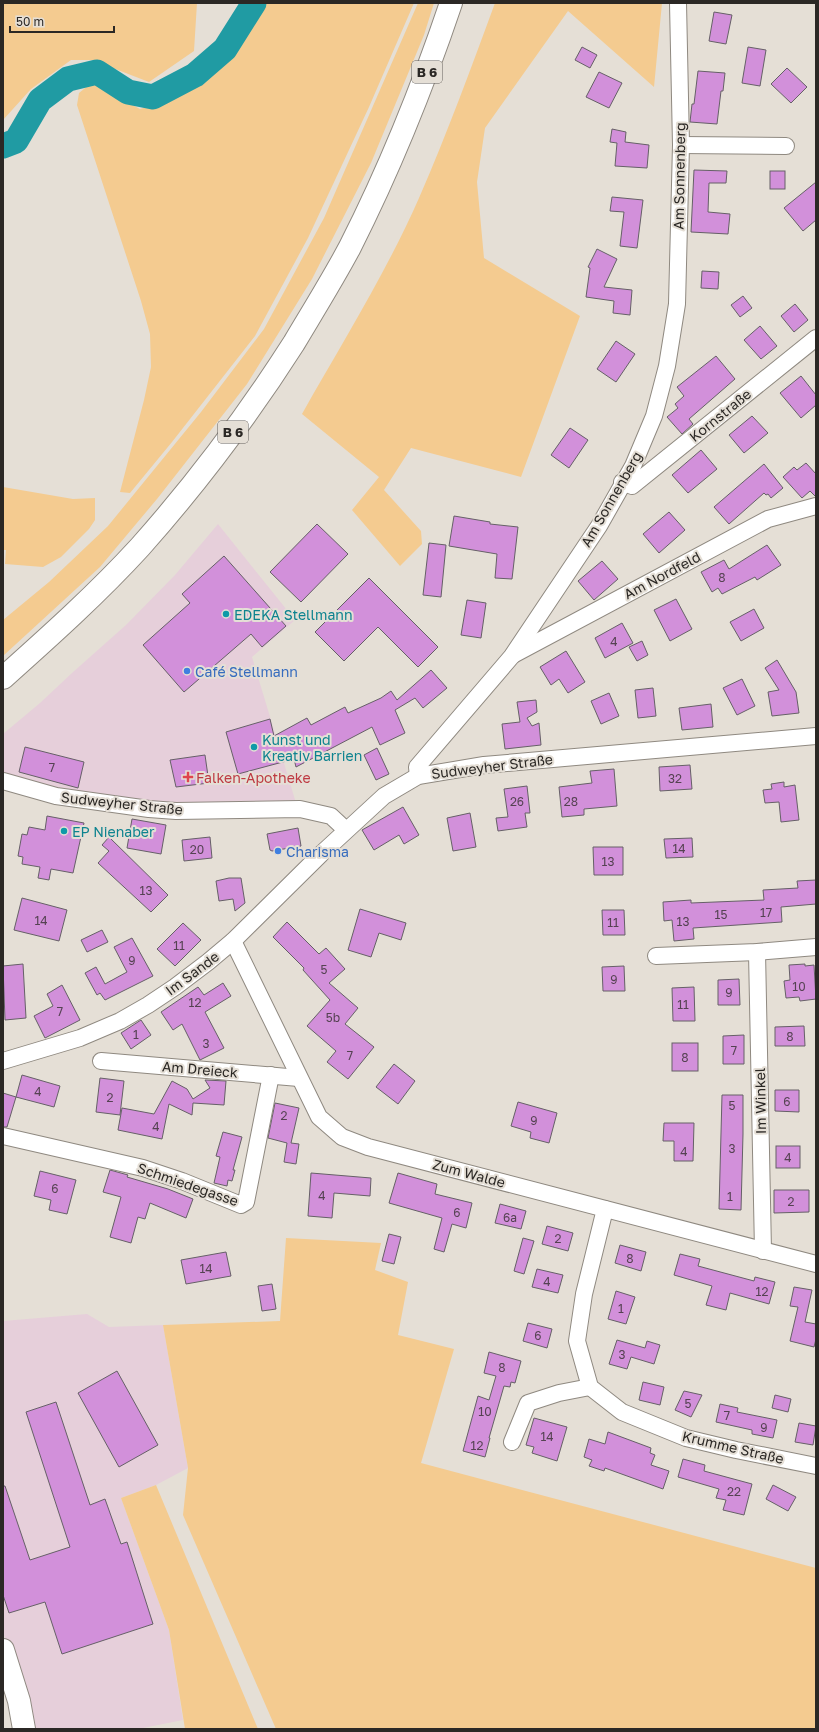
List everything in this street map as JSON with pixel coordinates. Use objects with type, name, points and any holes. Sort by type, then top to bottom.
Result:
[{"type":"main road","name":"B 6","points":[[3,678],[48,638],[138,548],[210,463],[265,388],[310,318],[349,248],[381,182],[416,102],[451,3]]},
{"type":"main road","points":[[3,1650],[19,1701],[24,1729]]},
{"type":"street","name":"Am Sonnenberg","points":[[418,776],[417,767],[512,656],[599,526],[622,482],[633,466],[654,416],[667,366],[677,304],[680,145],[678,3]]},
{"type":"street","points":[[680,145],[786,146]]},
{"type":"street","name":"Kornstraße","points":[[622,482],[632,486],[816,338]]},
{"type":"street","name":"Am Nordfeld","points":[[512,656],[768,519],[816,506]]},
{"type":"street","name":"Sudweyher Straße","points":[[3,781],[56,796],[149,809],[176,811],[300,808],[330,816],[346,830],[384,796],[418,776],[484,765],[816,736]]},
{"type":"street","name":"Im Sande","points":[[3,1061],[80,1038],[120,1021],[175,987],[208,962],[232,941],[346,830]]},
{"type":"street","name":"Zum Walde","points":[[232,941],[319,1117],[342,1137],[368,1147],[816,1264]]},
{"type":"street","points":[[656,956],[757,952],[816,947]]},
{"type":"street","name":"Im Winkel","points":[[757,952],[763,1251]]},
{"type":"street","name":"Am Dreieck","points":[[101,1061],[299,1078]]},
{"type":"street","name":"Schmiedegasse","points":[[3,1136],[144,1168],[182,1181],[241,1205],[246,1202],[271,1075]]},
{"type":"street","points":[[512,1442],[528,1403],[559,1392],[590,1387],[577,1341],[584,1294],[605,1209]]},
{"type":"street","name":"Krumme Straße","points":[[590,1387],[622,1412],[686,1438],[736,1450],[816,1466]]},
{"type":"shaded area","points":[[3,3],[197,3],[194,51],[149,82],[92,60],[71,60],[31,89],[3,120]]},
{"type":"shaded area","points":[[267,3],[414,3],[369,107],[308,238],[255,336],[130,493],[120,492],[151,367],[150,334],[141,301],[77,105],[79,93],[90,84],[103,85],[123,100],[140,109],[163,102],[197,86],[245,37]]},
{"type":"shaded area","points":[[418,3],[434,3],[424,35],[371,163],[312,279],[247,384],[157,499],[100,567],[3,656],[3,620],[49,582],[108,526],[201,412],[264,329],[324,218]]},
{"type":"shaded area","points":[[495,3],[662,3],[654,87],[568,11],[485,128],[477,182],[484,258],[580,316],[521,477],[411,448],[384,490],[421,531],[422,544],[400,566],[352,510],[379,477],[302,414],[363,308],[406,226],[449,125]]},
{"type":"shaded area","points":[[3,487],[73,499],[95,498],[95,520],[89,529],[61,557],[43,567],[5,564],[6,550],[3,550]]},
{"type":"shaded area","points":[[218,524],[295,620],[252,657],[296,803],[171,804],[46,786],[3,772],[3,734],[40,703],[126,625],[175,575]]},
{"type":"shaded area","points":[[286,1238],[381,1243],[375,1270],[408,1282],[398,1335],[454,1349],[421,1463],[816,1568],[816,1729],[276,1729],[183,1515],[188,1468],[163,1325],[280,1321]]},
{"type":"shaded area","points":[[87,1314],[109,1327],[163,1325],[188,1468],[156,1485],[121,1498],[169,1630],[183,1720],[138,1729],[28,1729],[20,1682],[3,1632],[3,1321]]},
{"type":"shaded area","points":[[156,1485],[258,1729],[185,1729],[169,1630],[121,1498]]},
{"type":"building","points":[[714,12],[732,15],[726,44],[709,41]]},
{"type":"building","points":[[582,47],[597,55],[590,68],[575,60]]},
{"type":"building","points":[[748,47],[766,50],[760,86],[742,83]]},
{"type":"building","points":[[787,68],[807,87],[791,103],[771,84]]},
{"type":"building","points":[[698,71],[725,73],[717,124],[690,122]]},
{"type":"building","points":[[599,72],[622,83],[609,108],[586,97]]},
{"type":"building","points":[[612,129],[626,132],[625,142],[649,145],[647,168],[615,166],[617,143],[610,142]]},
{"type":"building","points":[[694,170],[727,171],[726,183],[709,183],[708,212],[730,214],[728,234],[691,232]]},
{"type":"building","points":[[770,171],[785,171],[785,189],[770,189]]},
{"type":"building","points":[[816,182],[816,220],[803,231],[784,208]]},
{"type":"building","points":[[612,197],[643,200],[637,248],[620,246],[624,212],[610,211]]},
{"type":"building","points":[[597,249],[617,259],[604,287],[632,290],[630,315],[613,313],[614,301],[586,297],[590,268],[588,267]]},
{"type":"building","points":[[702,271],[719,272],[718,289],[701,288]]},
{"type":"building","points":[[743,296],[752,308],[740,317],[731,305]]},
{"type":"building","points":[[795,304],[808,320],[794,332],[781,316]]},
{"type":"building","points":[[760,326],[777,346],[761,359],[744,340]]},
{"type":"building","points":[[616,341],[635,354],[616,382],[597,369]]},
{"type":"building","points":[[716,356],[735,379],[689,419],[693,424],[682,434],[667,417],[678,408],[675,404],[684,396],[677,387]]},
{"type":"building","points":[[801,376],[816,395],[816,405],[801,418],[780,393]]},
{"type":"building","points":[[752,416],[768,433],[744,453],[729,435]]},
{"type":"building","points":[[570,428],[588,440],[569,468],[551,455]]},
{"type":"building","points":[[701,450],[717,469],[688,493],[672,475]]},
{"type":"building","points":[[806,463],[816,474],[816,497],[810,491],[802,498],[783,477],[794,467],[797,470]]},
{"type":"building","points":[[764,464],[783,488],[771,498],[768,494],[766,495],[764,493],[729,524],[714,507]]},
{"type":"building","points":[[669,512],[685,530],[659,553],[643,534]]},
{"type":"building","points":[[454,516],[490,522],[490,524],[518,527],[512,579],[495,578],[497,554],[449,546]]},
{"type":"building","points":[[317,524],[348,554],[301,602],[270,572]]},
{"type":"building","points":[[429,543],[446,545],[441,597],[423,595]]},
{"type":"building","points":[[767,545],[781,565],[757,580],[755,577],[722,594],[718,588],[712,592],[701,572],[724,560],[729,569]]},
{"type":"building","name":"EDEKA Stellmann","points":[[224,556],[286,626],[262,647],[251,634],[184,692],[143,645],[190,603],[182,594]]},
{"type":"building","points":[[602,561],[618,579],[594,600],[578,581]]},
{"type":"building","points":[[369,578],[438,647],[418,667],[378,627],[344,661],[315,632]]},
{"type":"building","points":[[676,599],[692,629],[670,641],[654,610]]},
{"type":"building","points":[[467,600],[486,603],[481,638],[461,635]]},
{"type":"building","points":[[754,609],[764,628],[741,641],[730,622]]},
{"type":"building","points":[[622,623],[633,643],[605,658],[595,638]]},
{"type":"building","points":[[642,641],[648,655],[637,661],[629,647]]},
{"type":"building","points":[[566,651],[585,682],[568,693],[559,679],[551,685],[540,667]]},
{"type":"building","points":[[777,660],[796,692],[799,713],[772,716],[768,692],[779,690],[765,668]]},
{"type":"building","points":[[431,670],[447,688],[423,708],[415,698],[395,710],[405,733],[380,745],[372,727],[296,767],[294,759],[238,774],[226,732],[270,719],[274,736],[307,718],[311,725],[345,707],[348,713],[381,698],[391,691],[397,700]]},
{"type":"building","points":[[742,679],[755,706],[737,715],[723,688]]},
{"type":"building","points":[[653,688],[656,716],[638,718],[635,690]]},
{"type":"building","points":[[609,693],[619,716],[601,724],[591,701]]},
{"type":"building","points":[[536,700],[537,712],[527,718],[532,726],[539,723],[541,745],[505,749],[502,724],[520,722],[517,702]]},
{"type":"building","points":[[711,704],[713,727],[682,730],[679,708]]},
{"type":"building","points":[[25,747],[84,762],[78,788],[19,772]]},
{"type":"building","points":[[377,748],[389,774],[376,780],[364,755]]},
{"type":"building","points":[[205,755],[209,783],[176,787],[170,760]]},
{"type":"building","points":[[690,765],[692,789],[660,791],[659,767]]},
{"type":"building","points":[[614,769],[617,806],[584,809],[584,815],[562,817],[559,787],[592,783],[590,771]]},
{"type":"building","points":[[784,782],[784,787],[795,785],[799,820],[781,822],[779,802],[765,803],[763,790],[772,789],[771,784]]},
{"type":"building","points":[[527,786],[530,813],[525,813],[527,827],[498,831],[496,818],[508,817],[504,789]]},
{"type":"building","points":[[403,807],[419,835],[404,844],[399,835],[374,850],[362,830]]},
{"type":"building","points":[[470,813],[476,847],[453,851],[447,818]]},
{"type":"building","points":[[47,816],[84,823],[73,873],[51,869],[49,880],[38,878],[40,867],[22,864],[23,857],[18,856],[22,834],[27,835],[29,827],[45,830]]},
{"type":"building","points":[[132,819],[166,825],[161,854],[127,848]]},
{"type":"building","points":[[298,828],[301,846],[272,851],[270,850],[267,834]]},
{"type":"building","points":[[109,837],[168,895],[151,912],[98,863],[109,851],[102,845]]},
{"type":"building","points":[[210,837],[212,858],[184,861],[182,840]]},
{"type":"building","points":[[692,838],[693,857],[666,858],[664,839]]},
{"type":"building","points":[[593,847],[623,847],[623,875],[594,875]]},
{"type":"building","points":[[229,878],[241,878],[245,903],[235,911],[233,899],[219,901],[216,881]]},
{"type":"building","points":[[816,880],[816,904],[781,907],[782,922],[693,928],[694,939],[674,941],[672,920],[664,921],[663,902],[691,900],[691,903],[764,900],[763,890],[798,888],[797,881]]},
{"type":"building","points":[[22,898],[67,910],[59,941],[14,930]]},
{"type":"building","points":[[360,909],[406,923],[401,940],[379,933],[371,957],[348,950]]},
{"type":"building","points":[[602,910],[624,910],[625,935],[603,935]]},
{"type":"building","points":[[287,922],[319,954],[326,948],[345,969],[329,983],[358,1008],[345,1024],[374,1047],[348,1079],[327,1062],[336,1051],[307,1026],[330,1000],[303,970],[304,968],[273,937]]},
{"type":"building","points":[[183,923],[201,940],[175,966],[157,949]]},
{"type":"building","points":[[102,930],[108,942],[87,952],[81,940]]},
{"type":"building","points":[[132,938],[153,976],[105,1000],[100,993],[97,995],[85,973],[96,967],[105,984],[127,972],[114,947]]},
{"type":"building","points":[[23,964],[26,1018],[5,1020],[3,966]]},
{"type":"building","points":[[805,964],[805,966],[814,965],[816,999],[800,1001],[799,997],[786,998],[784,981],[790,980],[789,965]]},
{"type":"building","points":[[624,966],[625,991],[603,991],[602,967]]},
{"type":"building","points":[[739,979],[740,1005],[718,1005],[718,980]]},
{"type":"building","points":[[223,983],[231,996],[205,1012],[224,1048],[200,1060],[182,1024],[173,1030],[161,1012],[198,987],[204,995]]},
{"type":"building","points":[[62,985],[80,1020],[45,1038],[34,1016],[53,1006],[47,994]]},
{"type":"building","points":[[694,987],[695,1021],[673,1021],[672,988]]},
{"type":"building","points":[[141,1020],[151,1035],[131,1049],[121,1033]]},
{"type":"building","points":[[804,1026],[805,1046],[775,1046],[775,1027]]},
{"type":"building","points":[[744,1035],[744,1064],[723,1064],[723,1036]]},
{"type":"building","points":[[672,1043],[698,1043],[698,1071],[672,1071]]},
{"type":"building","points":[[394,1064],[415,1081],[398,1104],[376,1087]]},
{"type":"building","points":[[22,1075],[60,1086],[54,1107],[16,1097]]},
{"type":"building","points":[[100,1078],[124,1081],[120,1115],[96,1112]]},
{"type":"building","points":[[205,1080],[226,1081],[224,1105],[193,1103],[192,1115],[169,1104],[162,1139],[118,1130],[122,1108],[154,1114],[172,1081],[187,1089],[193,1099],[210,1088]]},
{"type":"building","points":[[775,1090],[799,1090],[799,1112],[775,1111]]},
{"type":"building","points":[[3,1093],[16,1097],[7,1127],[3,1127]]},
{"type":"building","points":[[722,1095],[743,1095],[741,1210],[719,1209]]},
{"type":"building","points":[[518,1102],[557,1113],[549,1143],[530,1138],[531,1132],[511,1126]]},
{"type":"building","points":[[275,1103],[299,1108],[291,1143],[299,1144],[296,1164],[284,1162],[287,1143],[268,1138]]},
{"type":"building","points":[[664,1123],[694,1123],[693,1161],[674,1161],[674,1141],[663,1141]]},
{"type":"building","points":[[223,1132],[242,1137],[233,1170],[235,1170],[232,1181],[228,1180],[227,1186],[214,1183],[220,1157],[216,1156]]},
{"type":"building","points":[[776,1146],[800,1146],[800,1168],[776,1168]]},
{"type":"building","points":[[110,1170],[128,1175],[127,1177],[168,1189],[193,1199],[186,1218],[150,1203],[145,1219],[138,1217],[131,1243],[110,1237],[121,1197],[103,1192]]},
{"type":"building","points":[[40,1171],[76,1180],[67,1214],[49,1210],[51,1200],[34,1196]]},
{"type":"building","points":[[311,1173],[371,1178],[370,1196],[334,1193],[332,1218],[308,1216]]},
{"type":"building","points":[[398,1173],[437,1184],[435,1194],[472,1203],[466,1228],[452,1224],[444,1252],[434,1249],[442,1218],[389,1203]]},
{"type":"building","points":[[774,1190],[809,1190],[809,1212],[774,1213]]},
{"type":"building","points":[[500,1204],[526,1211],[521,1229],[495,1223]]},
{"type":"building","points":[[547,1226],[573,1233],[568,1251],[542,1244]]},
{"type":"building","points":[[389,1234],[401,1237],[394,1264],[382,1261]]},
{"type":"building","points":[[523,1238],[534,1241],[524,1274],[514,1271]]},
{"type":"building","points":[[620,1245],[646,1252],[641,1271],[615,1263]]},
{"type":"building","points":[[226,1252],[231,1276],[186,1284],[181,1260]]},
{"type":"building","points":[[680,1254],[700,1259],[698,1266],[754,1281],[755,1277],[775,1282],[769,1304],[730,1293],[726,1310],[706,1305],[712,1286],[674,1275]]},
{"type":"building","points":[[537,1269],[563,1275],[558,1293],[532,1287]]},
{"type":"building","points":[[272,1284],[276,1309],[262,1311],[258,1286]]},
{"type":"building","points":[[794,1287],[812,1290],[805,1322],[816,1324],[816,1339],[814,1347],[790,1341],[798,1307],[790,1306]]},
{"type":"building","points":[[616,1291],[635,1297],[626,1324],[608,1319]]},
{"type":"building","points":[[528,1323],[552,1329],[547,1348],[523,1341]]},
{"type":"building","points":[[617,1340],[645,1348],[647,1341],[660,1345],[654,1364],[631,1357],[627,1369],[609,1364]]},
{"type":"building","points":[[489,1352],[521,1361],[515,1383],[511,1382],[510,1387],[504,1386],[485,1457],[463,1451],[478,1396],[489,1400],[496,1376],[484,1373]]},
{"type":"building","points":[[117,1371],[158,1445],[119,1467],[78,1393]]},
{"type":"building","points":[[643,1382],[664,1387],[660,1405],[639,1400]]},
{"type":"building","points":[[684,1391],[702,1395],[691,1417],[675,1410]]},
{"type":"building","points":[[775,1395],[791,1399],[788,1412],[772,1408]]},
{"type":"building","points":[[56,1402],[90,1505],[105,1499],[121,1544],[127,1542],[153,1624],[62,1654],[45,1602],[9,1613],[3,1595],[3,1486],[5,1486],[30,1560],[70,1547],[26,1412]]},
{"type":"building","points":[[720,1404],[738,1408],[737,1412],[777,1420],[773,1438],[752,1434],[752,1430],[716,1422]]},
{"type":"building","points":[[534,1418],[567,1427],[557,1461],[532,1453],[534,1447],[526,1445]]},
{"type":"building","points":[[799,1423],[816,1426],[813,1445],[795,1442]]},
{"type":"building","points":[[608,1432],[651,1448],[650,1453],[655,1455],[651,1465],[669,1471],[663,1489],[605,1468],[604,1471],[589,1466],[592,1460],[584,1457],[589,1439],[605,1444]]},
{"type":"building","points":[[683,1459],[705,1465],[704,1471],[752,1484],[744,1515],[723,1510],[726,1500],[716,1498],[719,1489],[678,1477]]},
{"type":"building","points":[[773,1485],[796,1497],[788,1511],[766,1499]]},
{"type":"waterway","points":[[3,146],[16,141],[40,100],[68,79],[97,72],[128,92],[153,97],[195,75],[225,49],[254,3]]},
{"type":"place","name":"EDEKA Stellmann","points":[[226,614]]},
{"type":"place","name":"Café Stellmann","points":[[187,671]]},
{"type":"place","name":"Kunst und Kreativ Barrien","points":[[254,747]]},
{"type":"place","name":"Falken-Apotheke","points":[[188,777]]},
{"type":"place","name":"EP Nienaber","points":[[64,831]]},
{"type":"place","name":"Charisma","points":[[278,851]]}]
